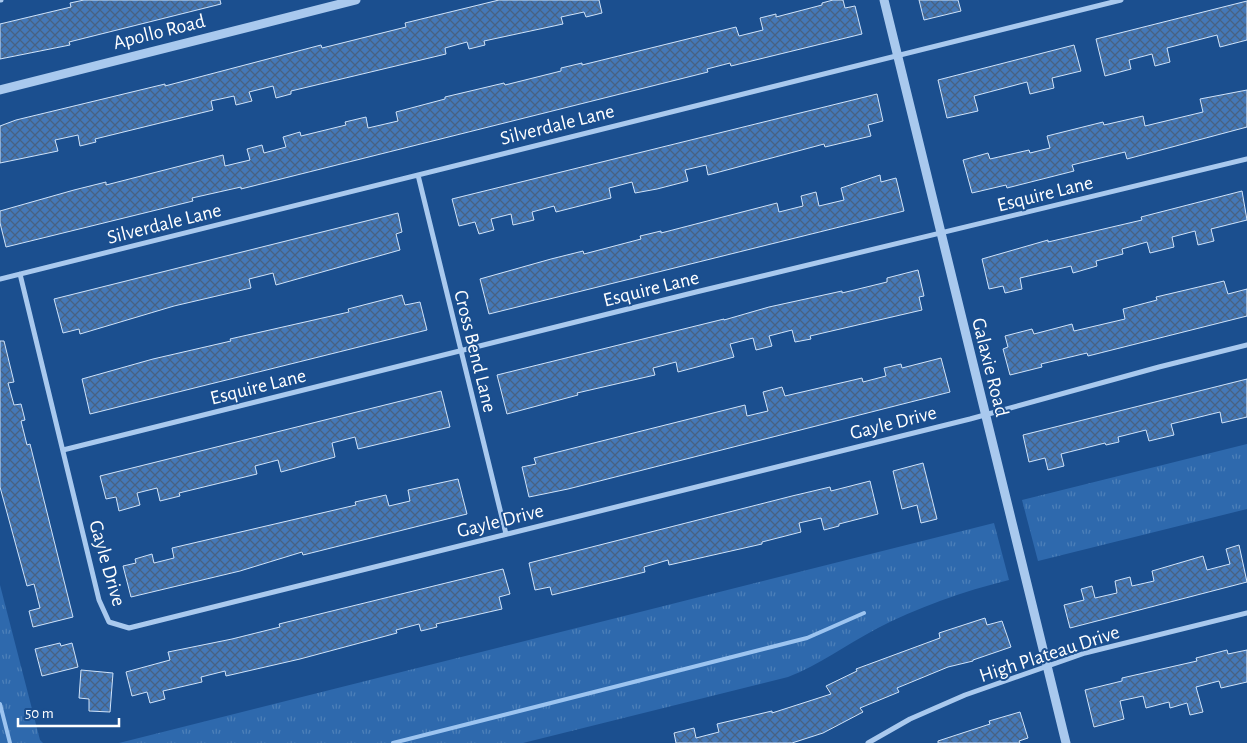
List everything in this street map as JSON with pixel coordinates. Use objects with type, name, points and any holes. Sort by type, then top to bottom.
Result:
[{"type":"street","name":"Apollo Road","points":[[0,90],[356,0]]},
{"type":"street","name":"Galaxie Road","points":[[884,0],[1066,743]]},
{"type":"street","name":"Silverdale Lane","points":[[0,280],[1121,0]]},
{"type":"street","name":"Esquire Lane","points":[[63,450],[460,350],[1247,159]]},
{"type":"street","name":"Cross Bend Lane","points":[[418,175],[506,534]]},
{"type":"street","name":"Gayle Drive","points":[[20,274],[99,600],[109,622],[129,628],[985,414],[1247,345]]},
{"type":"street","name":"High Plateau Drive","points":[[868,743],[910,719],[965,695],[1085,653],[1247,613]]},
{"type":"green space","points":[[1247,444],[1247,509],[1038,561],[1022,500]]},
{"type":"green space","points":[[994,523],[1009,580],[975,589],[907,614],[876,629],[811,667],[788,677],[523,743],[119,743]]},
{"type":"green space","points":[[0,585],[40,740],[43,743],[0,743]]},
{"type":"building","points":[[84,0],[220,0],[221,4],[69,42],[70,45],[0,59],[0,24],[71,7],[70,3]]},
{"type":"building","points":[[499,0],[599,0],[602,13],[586,17],[584,12],[561,17],[563,24],[484,41],[485,45],[469,49],[467,42],[445,48],[446,54],[291,91],[291,94],[276,98],[273,86],[249,92],[252,101],[236,105],[234,96],[211,101],[213,110],[95,139],[96,142],[80,146],[78,135],[55,140],[58,151],[0,163],[0,126],[16,120],[165,84],[165,86],[321,45],[322,48],[406,27],[405,23]]},
{"type":"building","points":[[843,0],[845,8],[855,6],[862,34],[731,66],[730,63],[707,69],[708,72],[241,189],[241,187],[192,198],[193,201],[6,247],[0,223],[0,211],[74,190],[106,182],[106,185],[223,155],[225,166],[250,160],[247,149],[262,145],[264,153],[286,147],[283,137],[300,132],[301,136],[346,125],[345,122],[366,117],[368,128],[398,121],[396,112],[445,99],[445,97],[504,83],[505,85],[561,71],[561,68],[582,63],[582,65],[736,27],[739,36],[763,30],[760,18],[776,14],[776,17],[822,5],[822,3]]},
{"type":"building","points":[[919,0],[958,0],[961,11],[924,20]]},
{"type":"building","points":[[1247,1],[1247,40],[1220,47],[1217,35],[1167,48],[1170,62],[1155,66],[1152,54],[1129,60],[1131,69],[1105,76],[1096,39]]},
{"type":"building","points":[[1074,45],[1081,71],[1052,78],[1054,88],[1030,94],[1027,82],[974,96],[978,111],[947,118],[938,80]]},
{"type":"building","points":[[1247,90],[1247,127],[1127,159],[1125,152],[1072,165],[1074,171],[1007,188],[1006,185],[972,193],[963,160],[988,153],[990,159],[1029,150],[1030,153],[1050,148],[1047,136],[1103,122],[1104,125],[1143,116],[1145,126],[1203,112],[1200,99]]},
{"type":"building","points":[[877,94],[883,121],[868,125],[871,136],[825,147],[824,144],[708,175],[706,165],[685,170],[688,181],[657,189],[635,193],[632,182],[609,188],[611,198],[556,212],[554,206],[532,212],[534,220],[513,225],[511,214],[491,219],[494,230],[479,234],[475,222],[459,226],[452,199]]},
{"type":"building","points":[[880,175],[881,182],[896,178],[904,211],[489,314],[480,279],[583,251],[584,254],[641,239],[640,236],[661,231],[661,233],[777,203],[779,212],[803,206],[801,196],[816,192],[819,206],[844,200],[841,188]]},
{"type":"building","points":[[1242,191],[1247,220],[1211,229],[1214,241],[1198,245],[1195,231],[1172,237],[1174,247],[1150,253],[1147,242],[1122,249],[1123,254],[1096,261],[1097,266],[1073,273],[1071,266],[1020,278],[1022,289],[1005,293],[1003,286],[989,289],[982,259],[1048,240],[1048,242],[1142,220],[1141,217]]},
{"type":"building","points":[[398,213],[402,232],[396,234],[400,250],[276,285],[273,273],[249,279],[251,288],[174,306],[80,334],[79,329],[63,333],[54,299]]},
{"type":"building","points":[[918,270],[924,296],[919,297],[922,310],[810,336],[811,339],[795,342],[792,330],[769,336],[772,346],[756,350],[753,338],[730,344],[734,357],[678,372],[676,362],[653,368],[655,375],[577,393],[578,395],[507,414],[497,375],[724,320],[769,307],[887,282],[887,278]]},
{"type":"building","points":[[1224,281],[1228,294],[1247,289],[1247,316],[1088,356],[1087,353],[1041,364],[1042,367],[1010,375],[1003,349],[1008,347],[1005,336],[1032,329],[1034,334],[1072,324],[1074,331],[1125,319],[1123,309],[1157,300],[1156,297]]},
{"type":"building","points":[[402,295],[405,305],[420,302],[427,330],[90,414],[82,379],[153,359],[231,341],[230,339],[349,312],[348,309]]},
{"type":"building","points":[[0,341],[4,341],[14,382],[8,383],[14,405],[21,404],[25,420],[21,421],[27,445],[30,444],[73,617],[33,627],[29,611],[40,608],[34,584],[27,586],[0,487]]},
{"type":"building","points":[[941,358],[950,392],[568,489],[529,497],[522,467],[536,464],[534,458],[745,405],[747,416],[768,411],[763,392],[782,387],[785,396],[862,378],[863,382],[886,376],[884,368],[901,364],[902,368]]},
{"type":"building","points":[[1247,379],[1247,417],[1222,423],[1220,412],[1171,424],[1174,435],[1149,441],[1146,430],[1118,437],[1119,442],[1106,445],[1105,443],[1061,454],[1064,466],[1048,470],[1045,458],[1029,462],[1023,435]]},
{"type":"building","points":[[441,391],[450,427],[358,449],[355,437],[332,443],[335,457],[281,472],[278,460],[255,466],[257,474],[179,493],[180,496],[160,501],[157,488],[137,493],[140,505],[119,511],[116,497],[106,499],[100,476]]},
{"type":"building","points":[[923,463],[937,519],[921,523],[917,505],[902,509],[893,471]]},
{"type":"building","points":[[458,479],[467,514],[303,555],[302,552],[240,571],[131,597],[123,566],[136,563],[135,559],[152,554],[154,563],[174,558],[172,548],[356,505],[355,502],[386,495],[389,506],[410,501],[408,490]]},
{"type":"building","points":[[870,481],[878,514],[824,530],[821,518],[799,523],[801,532],[762,542],[762,544],[669,565],[668,560],[644,567],[645,572],[552,595],[550,587],[535,590],[529,563],[792,496],[830,487],[831,491]]},
{"type":"building","points":[[1239,545],[1247,582],[1070,628],[1064,605],[1084,600],[1081,589],[1092,586],[1095,598],[1117,593],[1115,581],[1130,577],[1132,586],[1154,581],[1152,571],[1203,556],[1207,570],[1230,564],[1226,549]]},
{"type":"building","points":[[503,569],[510,594],[499,597],[502,609],[436,624],[437,627],[421,631],[419,624],[396,630],[397,633],[300,659],[226,676],[225,671],[201,677],[202,682],[163,691],[165,699],[150,703],[147,692],[132,696],[126,672],[170,660],[168,652],[232,639],[280,627],[279,624]]},
{"type":"building","points":[[985,618],[987,625],[1002,621],[1011,647],[973,661],[948,667],[897,688],[899,692],[860,708],[863,712],[823,733],[792,743],[676,743],[674,733],[694,728],[696,738],[719,732],[717,724],[772,711],[772,713],[831,694],[826,686],[857,671],[856,669],[940,638],[939,633]]},
{"type":"building","points":[[60,643],[61,646],[72,643],[78,667],[42,676],[35,649]]},
{"type":"building","points":[[1227,650],[1228,654],[1247,650],[1247,682],[1221,688],[1219,681],[1196,687],[1203,712],[1190,715],[1187,703],[1170,708],[1169,702],[1146,708],[1143,696],[1120,701],[1124,719],[1094,727],[1085,690],[1122,681],[1122,678],[1197,661],[1196,658]]},
{"type":"building","points":[[81,670],[113,673],[110,712],[89,711],[89,699],[79,698]]},
{"type":"building","points":[[1020,712],[1028,738],[1019,741],[1020,743],[938,743],[938,741],[990,724],[989,721]]},
{"type":"waterway","points":[[393,743],[807,638],[864,613]]},
{"type":"waterway","points":[[0,704],[10,743]]}]
